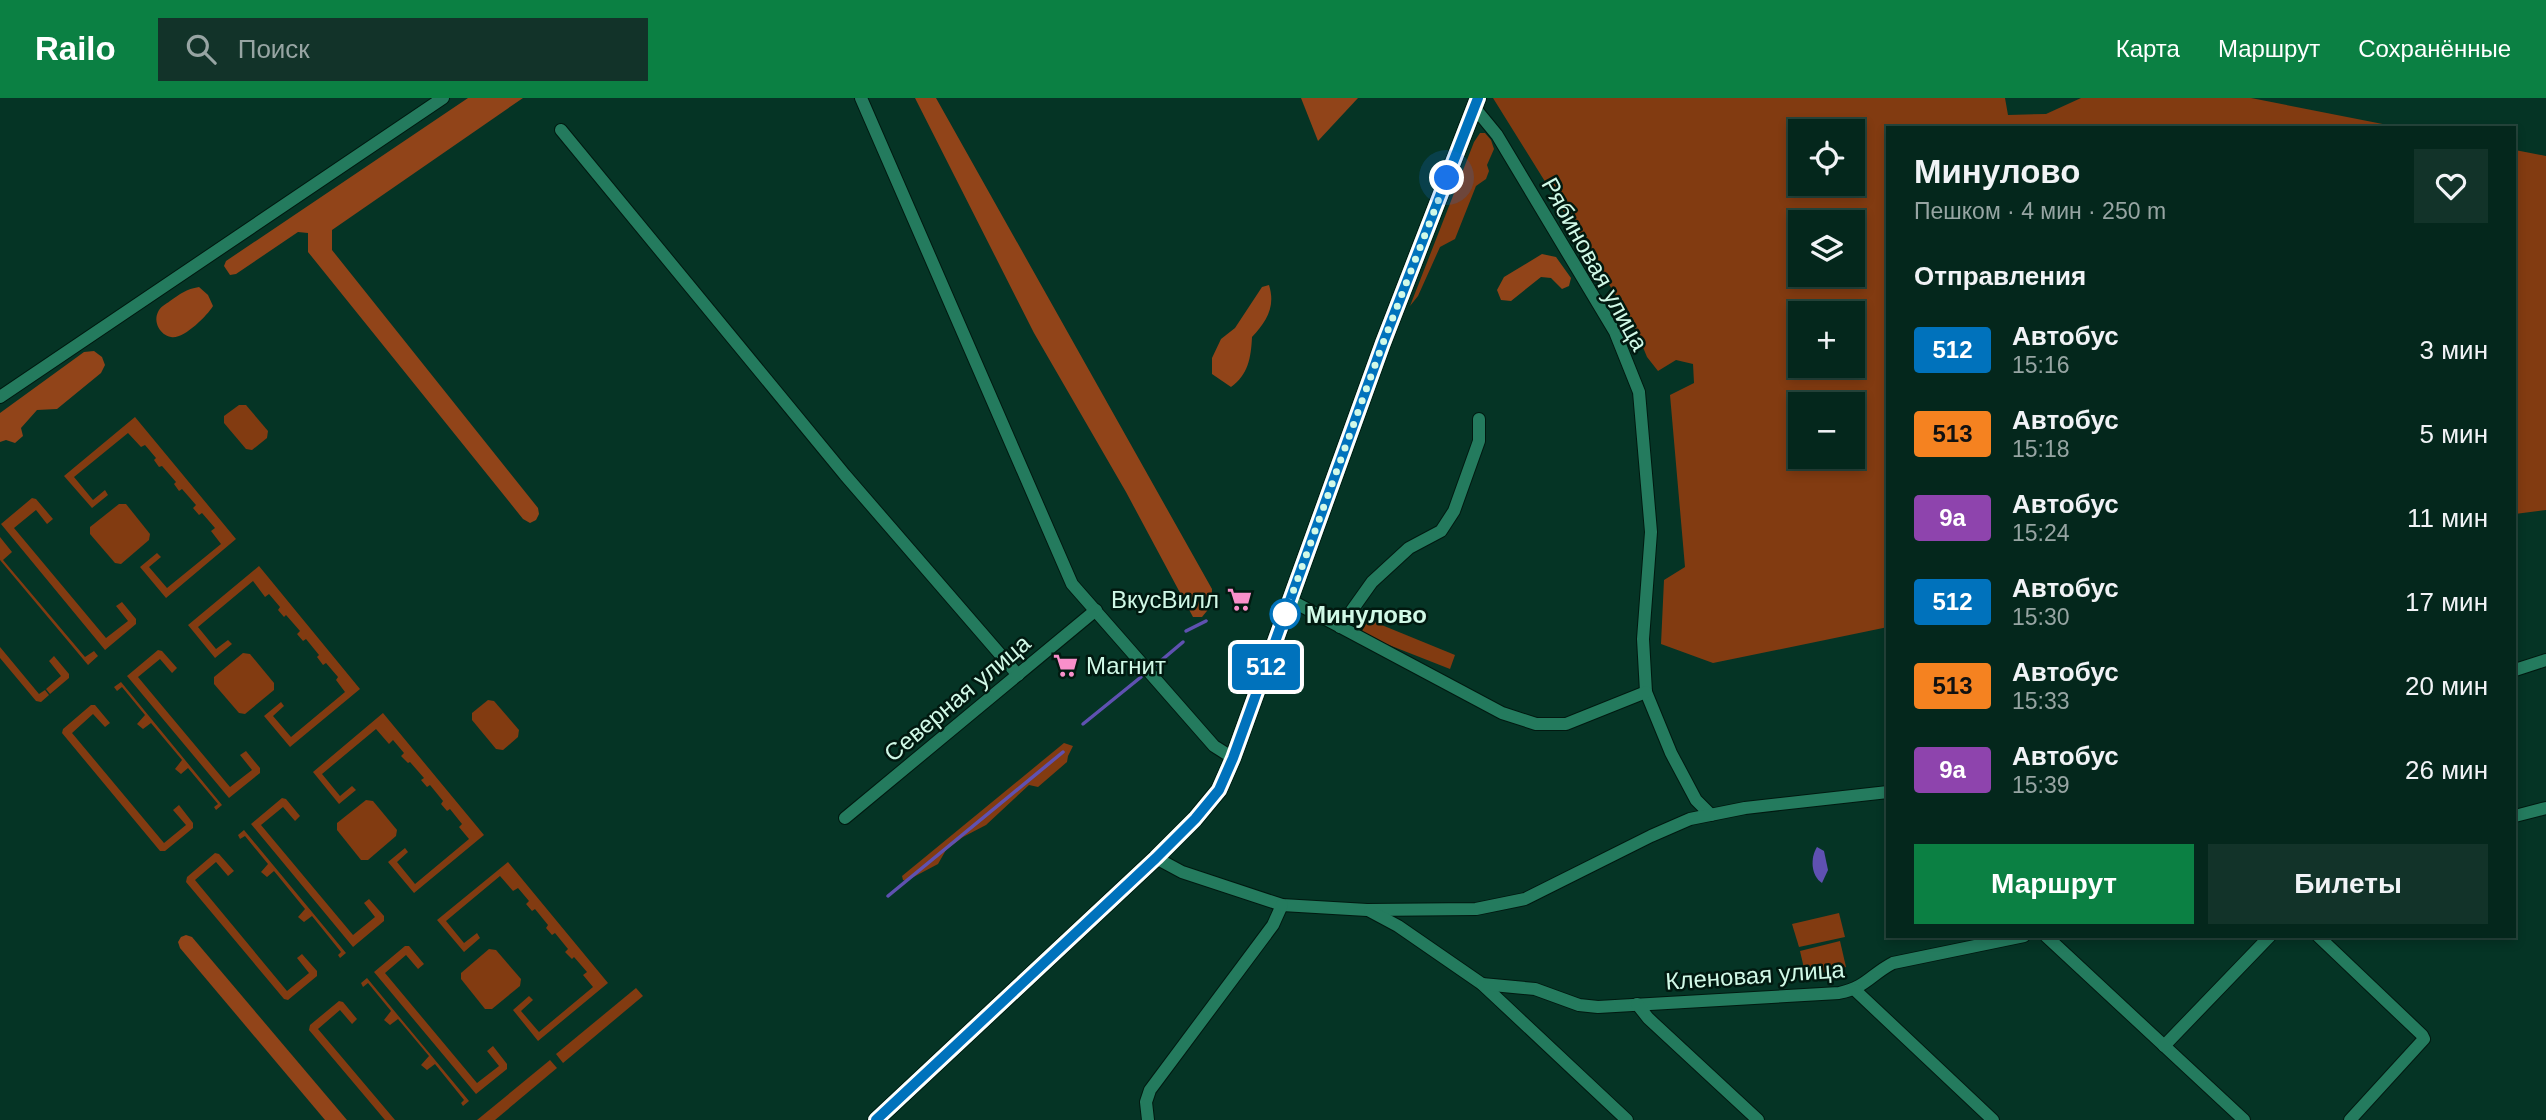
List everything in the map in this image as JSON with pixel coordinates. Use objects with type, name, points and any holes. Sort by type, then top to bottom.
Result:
[{"type":"main road","points":[[876,1120],[1156,858],[1195,819],[1219,790],[1233,758],[1383,343],[1476,102]]},
{"type":"street","points":[[0,397],[443,98]]},
{"type":"street","points":[[861,98],[1072,584],[1214,746],[1233,758]]},
{"type":"street","name":"Рябиновая улица","points":[[1476,102],[1615,332],[1639,392],[1651,532],[1643,639],[1646,692],[1671,753],[1696,800],[1711,815]]},
{"type":"street","points":[[561,130],[845,475],[1018,675]]},
{"type":"street","points":[[1340,627],[1372,582],[1409,548],[1441,531],[1454,511],[1479,441],[1479,419]]},
{"type":"street","points":[[1290,600],[1502,713],[1536,724],[1566,724],[1646,692]]},
{"type":"street","name":"Северная улица","points":[[845,818],[1096,610]]},
{"type":"street","points":[[2516,670],[2546,660]]},
{"type":"street","points":[[1156,858],[1182,872],[1282,905],[1367,910],[1476,909],[1525,899],[1690,819],[1745,808],[1886,792]]},
{"type":"street","points":[[2516,816],[2546,808]]},
{"type":"street","points":[[1148,1120],[1146,1102],[1150,1090],[1273,925],[1282,905]]},
{"type":"street","points":[[1367,910],[1398,926],[1482,984],[1626,1120]]},
{"type":"street","name":"Кленовая улица","points":[[1482,984],[1535,989],[1579,1005],[1598,1007],[1839,993],[1855,990],[1879,970],[1894,963],[2014,938]]},
{"type":"street","points":[[2048,938],[2244,1120]]},
{"type":"street","points":[[2164,1046],[2268,938]]},
{"type":"street","points":[[2320,938],[2422,1035],[2424,1040],[2350,1120]]},
{"type":"street","points":[[1855,990],[1993,1120]]},
{"type":"street","points":[[1637,1004],[1648,1018],[1758,1120]]},
{"type":"shaded area","points":[[468,98],[523,98],[332,230],[332,250],[538,508],[536,520],[530,523],[523,519],[308,252],[308,233],[298,232],[236,274],[230,275],[224,266],[226,261]]},
{"type":"shaded area","points":[[915,98],[936,98],[1212,589],[1211,606],[1202,617],[1193,617],[1126,492],[1034,333]]},
{"type":"shaded area","points":[[1301,98],[1358,98],[1318,141]]},
{"type":"shaded area","points":[[1493,98],[2005,98],[2008,115],[2046,114],[2081,98],[2251,98],[2393,126],[1886,126],[1886,627],[1713,663],[1661,644],[1664,580],[1685,567],[1670,395],[1694,383],[1693,364],[1676,360],[1658,371],[1647,357],[1633,323]]},
{"type":"shaded area","points":[[1480,133],[1485,133],[1494,149],[1487,165],[1489,171],[1486,179],[1476,186],[1455,239],[1440,247],[1418,296],[1410,306],[1474,142]]},
{"type":"shaded area","points":[[2516,150],[2546,156],[2546,510],[2516,514]]},
{"type":"shaded area","points":[[1542,254],[1556,257],[1571,278],[1569,286],[1562,289],[1551,278],[1541,277],[1511,301],[1501,300],[1497,290],[1504,277]]},
{"type":"shaded area","points":[[1269,285],[1271,300],[1268,314],[1252,337],[1245,371],[1231,387],[1212,374],[1212,358],[1221,339],[1235,328],[1262,287]]},
{"type":"shaded area","points":[[199,287],[208,295],[213,306],[182,335],[171,337],[164,334],[157,324],[159,310],[183,292]]},
{"type":"shaded area","points":[[94,351],[102,357],[105,365],[101,373],[57,409],[37,410],[21,428],[23,436],[15,443],[6,440],[0,442],[0,413],[84,352]]},
{"type":"shaded area","points":[[239,405],[246,405],[268,431],[267,438],[252,450],[246,449],[224,423],[224,416]]},
{"type":"shaded area","points":[[135,417],[236,539],[166,598],[140,567],[157,553],[161,557],[149,567],[167,588],[221,544],[211,531],[215,528],[202,513],[199,515],[193,508],[196,505],[182,489],[179,491],[174,484],[176,482],[162,466],[159,467],[154,460],[156,458],[145,445],[141,447],[128,433],[74,477],[93,500],[105,490],[108,495],[92,508],[64,476]]},
{"type":"shaded area","points":[[32,498],[36,499],[53,519],[47,524],[36,510],[14,528],[106,638],[128,621],[116,606],[122,602],[136,619],[136,624],[105,650],[1,524]]},
{"type":"shaded area","points":[[119,504],[126,504],[150,534],[149,540],[121,564],[115,563],[90,534],[90,527]]},
{"type":"shaded area","points":[[0,537],[12,552],[3,560],[85,657],[94,651],[98,656],[88,665],[0,560]]},
{"type":"shaded area","points":[[259,566],[360,689],[290,747],[264,716],[281,702],[284,706],[273,716],[291,737],[345,692],[336,680],[338,677],[326,663],[323,665],[317,657],[319,655],[306,639],[303,641],[297,634],[300,631],[278,610],[280,607],[269,594],[265,597],[253,581],[198,627],[216,649],[228,640],[232,644],[215,658],[188,625]]},
{"type":"shaded area","points":[[1367,619],[1455,655],[1450,669],[1361,634]]},
{"type":"shaded area","points":[[0,647],[39,694],[45,690],[49,695],[41,702],[36,701],[0,658]]},
{"type":"shaded area","points":[[158,650],[177,668],[172,673],[160,659],[138,677],[230,787],[252,770],[240,755],[246,751],[260,768],[260,773],[229,798],[127,676]]},
{"type":"shaded area","points":[[243,653],[250,654],[274,683],[274,690],[245,714],[239,713],[214,684],[214,677]]},
{"type":"shaded area","points":[[54,656],[69,674],[69,678],[50,694],[46,689],[61,676],[49,661]]},
{"type":"shaded area","points":[[121,682],[222,805],[216,810],[214,807],[218,804],[188,768],[181,774],[175,769],[182,760],[151,723],[143,729],[137,724],[145,715],[122,687],[117,691],[114,687]]},
{"type":"shaded area","points":[[488,700],[494,701],[519,730],[518,737],[503,750],[496,749],[472,720],[472,713]]},
{"type":"shaded area","points":[[91,705],[95,705],[110,723],[105,727],[93,714],[72,733],[164,843],[186,825],[173,810],[179,805],[193,823],[193,828],[165,851],[160,851],[62,733],[63,729]]},
{"type":"shaded area","points":[[383,713],[484,835],[414,893],[388,862],[405,848],[408,852],[397,862],[415,884],[469,839],[459,827],[462,824],[450,809],[447,811],[441,804],[443,801],[430,785],[427,787],[421,780],[424,778],[401,756],[404,753],[393,740],[389,744],[376,729],[322,774],[340,796],[352,786],[356,790],[339,804],[313,772]]},
{"type":"shaded area","points":[[1064,743],[1073,746],[1067,762],[1038,787],[1029,785],[986,825],[946,850],[938,864],[906,881],[903,880],[902,876]]},
{"type":"shaded area","points":[[282,798],[286,799],[300,816],[295,821],[283,807],[261,825],[353,935],[375,917],[364,903],[369,899],[384,916],[384,921],[353,947],[251,824]]},
{"type":"shaded area","points":[[366,800],[373,801],[397,830],[396,836],[368,860],[361,860],[337,830],[337,823]]},
{"type":"shaded area","points":[[244,830],[346,953],[340,958],[338,955],[341,952],[312,916],[304,922],[298,917],[305,909],[274,871],[267,877],[261,872],[268,864],[245,836],[240,839],[238,835]]},
{"type":"shaded area","points":[[1817,847],[1824,851],[1828,870],[1822,883],[1818,880],[1813,866]]},
{"type":"shaded area","points":[[215,853],[234,871],[228,876],[216,862],[195,880],[287,991],[309,973],[297,958],[302,954],[317,971],[317,976],[288,1000],[284,999],[186,882],[187,877]]},
{"type":"shaded area","points":[[508,862],[608,983],[538,1041],[513,1010],[529,996],[533,1000],[521,1011],[539,1032],[593,987],[583,975],[587,972],[574,957],[572,959],[565,952],[568,949],[555,933],[552,935],[546,928],[548,925],[535,909],[532,911],[526,904],[529,901],[518,888],[513,891],[500,876],[446,921],[464,943],[477,933],[480,938],[464,952],[437,920]]},
{"type":"shaded area","points":[[1839,913],[1845,937],[1799,947],[1792,924]]},
{"type":"shaded area","points":[[186,935],[192,937],[347,1120],[325,1120],[180,948],[178,942]]},
{"type":"shaded area","points":[[1840,941],[1846,967],[1806,977],[1800,951]]},
{"type":"shaded area","points":[[405,946],[409,946],[424,964],[418,969],[406,955],[385,973],[477,1083],[499,1066],[487,1051],[493,1046],[507,1064],[507,1069],[476,1094],[374,972]]},
{"type":"shaded area","points":[[489,949],[496,950],[521,979],[520,986],[492,1009],[485,1009],[461,979],[461,973]]},
{"type":"shaded area","points":[[367,978],[469,1101],[463,1106],[461,1103],[464,1100],[435,1064],[427,1070],[421,1065],[429,1056],[398,1019],[390,1025],[384,1020],[391,1011],[368,983],[363,987],[361,983]]},
{"type":"shaded area","points":[[636,988],[643,996],[563,1063],[556,1054]]},
{"type":"shaded area","points":[[339,1001],[343,1002],[357,1019],[352,1024],[340,1010],[318,1029],[395,1120],[385,1120],[309,1030],[310,1025]]},
{"type":"shaded area","points":[[550,1060],[557,1068],[495,1120],[477,1120]]},
{"type":"waterway","points":[[1186,631],[1206,621]]},
{"type":"waterway","points":[[1157,664],[1183,642]]},
{"type":"waterway","points":[[1083,724],[1141,677]]},
{"type":"waterway","points":[[888,896],[1063,752]]},
{"type":"bus line","name":"512","points":[[876,1120],[1156,858],[1195,819],[1219,790],[1233,758],[1383,343],[1478,98]]},
{"type":"place","name":"ВкусВилл","points":[[1239,599]]},
{"type":"place","name":"Минулово","points":[[1285,614]]},
{"type":"place","name":"Магнит","points":[[1066,665]]},
{"type":"route","points":[[1285,614],[1383,343],[1447,178]]}]
